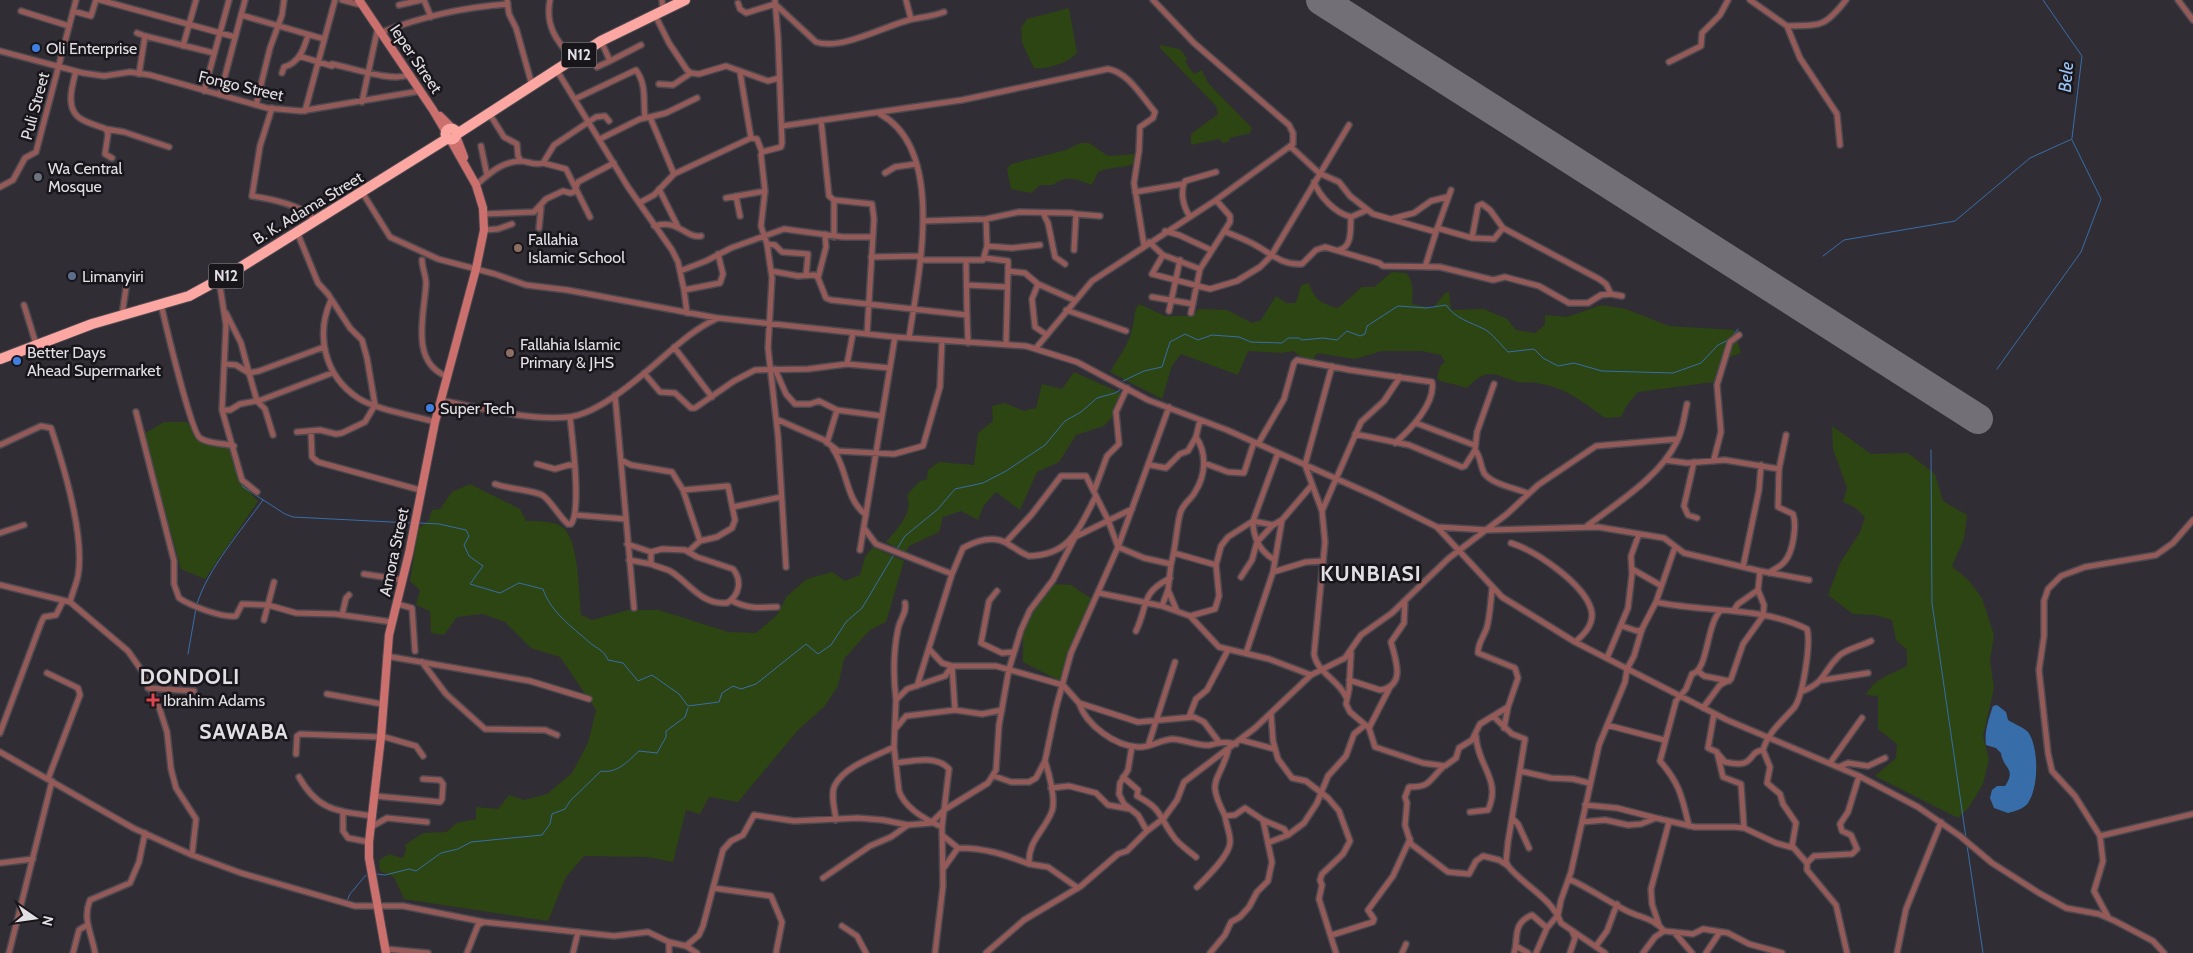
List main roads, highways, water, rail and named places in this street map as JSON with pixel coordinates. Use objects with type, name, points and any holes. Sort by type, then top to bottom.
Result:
[{"type":"highway","name":"N12","points":[[660,8],[684,0]]},
{"type":"highway","name":"B. K. Adama Street","points":[[0,359],[36,344],[122,315],[189,296],[219,280],[433,150],[451,134],[479,120],[601,41],[660,8]]},
{"type":"water","points":[[1997,705],[2006,712],[2008,720],[2028,732],[2032,739],[2036,757],[2036,777],[2032,796],[2024,807],[2008,813],[1994,808],[1990,798],[1992,790],[1997,786],[2005,786],[2010,776],[2001,753],[1996,748],[1986,745],[1988,720],[1993,706]]},
{"type":"waterway","name":"Bele","points":[[2043,0],[2082,56],[2072,138]]},
{"type":"waterway","points":[[1823,256],[1844,240],[1955,221],[2030,158],[2072,139]]},
{"type":"waterway","points":[[1997,369],[2081,252],[2101,199],[2072,140]]},
{"type":"waterway","points":[[1123,381],[1144,371],[1162,367],[1170,342],[1185,334],[1198,340],[1212,335],[1239,337],[1251,342],[1282,343],[1288,338],[1337,340],[1347,331],[1360,336],[1365,334],[1367,326],[1398,306],[1426,308],[1446,305],[1459,317],[1487,331],[1508,352],[1534,349],[1543,358],[1558,366],[1574,363],[1602,371],[1673,373],[1701,363],[1718,345],[1730,339],[1738,329]]},
{"type":"waterway","points":[[220,389],[220,400]]},
{"type":"waterway","points":[[897,549],[905,536],[938,509],[955,489],[983,483],[1006,471],[1045,445],[1065,421],[1081,412],[1097,398],[1120,390]]},
{"type":"waterway","points":[[222,419],[229,444]]},
{"type":"waterway","points":[[230,447],[236,472],[243,487],[285,514],[293,517],[411,523]]},
{"type":"waterway","points":[[1931,450],[1932,603],[1966,838]]},
{"type":"waterway","points":[[197,604],[202,590],[217,563],[263,500]]},
{"type":"waterway","points":[[419,523],[439,524],[466,530],[469,536],[464,545],[469,556],[483,566],[470,584],[500,593],[519,583],[543,589],[546,597],[562,618],[602,652],[608,660],[623,663],[638,681],[652,675],[679,694],[688,706],[719,702],[722,693],[733,686],[741,689],[756,684],[806,644],[818,654],[831,645],[846,622],[862,608],[893,556]]},
{"type":"waterway","points":[[188,654],[196,608]]},
{"type":"waterway","points":[[376,874],[385,875],[409,869],[416,871],[441,853],[458,849],[471,842],[542,835],[550,824],[552,814],[565,809],[570,801],[601,771],[617,769],[639,751],[657,753],[666,737],[666,731],[685,717],[688,708]]},
{"type":"waterway","points":[[1967,845],[1983,953]]},
{"type":"waterway","points":[[347,901],[350,894],[366,875]]},
{"type":"place","name":"Oli Enterprise","points":[[36,48]]},
{"type":"place","name":"Wa Central Mosque","points":[[38,177]]},
{"type":"place","name":"Fallahia Islamic School","points":[[518,248]]},
{"type":"place","name":"Limanyiri","points":[[72,276]]},
{"type":"place","name":"Fallahia Islamic Primary & JHS","points":[[510,353]]},
{"type":"place","name":"Better Days Ahead Supermarket","points":[[17,361]]},
{"type":"place","name":"Super Tech","points":[[430,408]]},
{"type":"place","name":"Ibrahim Adams","points":[[153,700]]},
{"type":"district","name":"KUNBIASI","points":[[1371,573]]},
{"type":"district","name":"DONDOLI","points":[[190,676]]},
{"type":"district","name":"SAWABA","points":[[244,731]]}]
